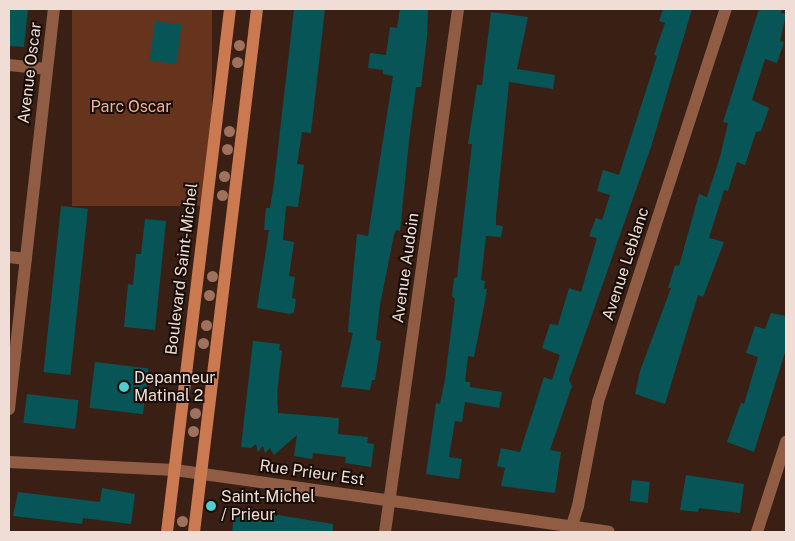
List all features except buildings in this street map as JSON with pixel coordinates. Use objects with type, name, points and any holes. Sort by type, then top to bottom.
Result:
[{"type":"main road","name":"Boulevard Saint-Michel","points":[[167,532],[230,9]]},
{"type":"main road","points":[[194,532],[257,9]]},
{"type":"street","name":"Avenue Oscar","points":[[9,409],[54,9]]},
{"type":"street","name":"Avenue Audoin","points":[[385,532],[458,9]]},
{"type":"street","name":"Avenue Leblanc","points":[[570,530],[578,506],[598,402],[726,9]]},
{"type":"street","points":[[9,65],[46,69]]},
{"type":"street","points":[[9,257],[26,259]]},
{"type":"street","points":[[757,532],[786,442]]},
{"type":"street","name":"Rue Prieur Est","points":[[9,462],[175,470],[390,500],[570,530],[609,532]]},
{"type":"green space","name":"Parc Oscar","points":[[72,9],[212,9],[212,206],[72,206]]},
{"type":"place","name":"Depanneur Matinal 2","points":[[124,387]]},
{"type":"place","name":"Saint-Michel / Prieur","points":[[211,506]]}]
